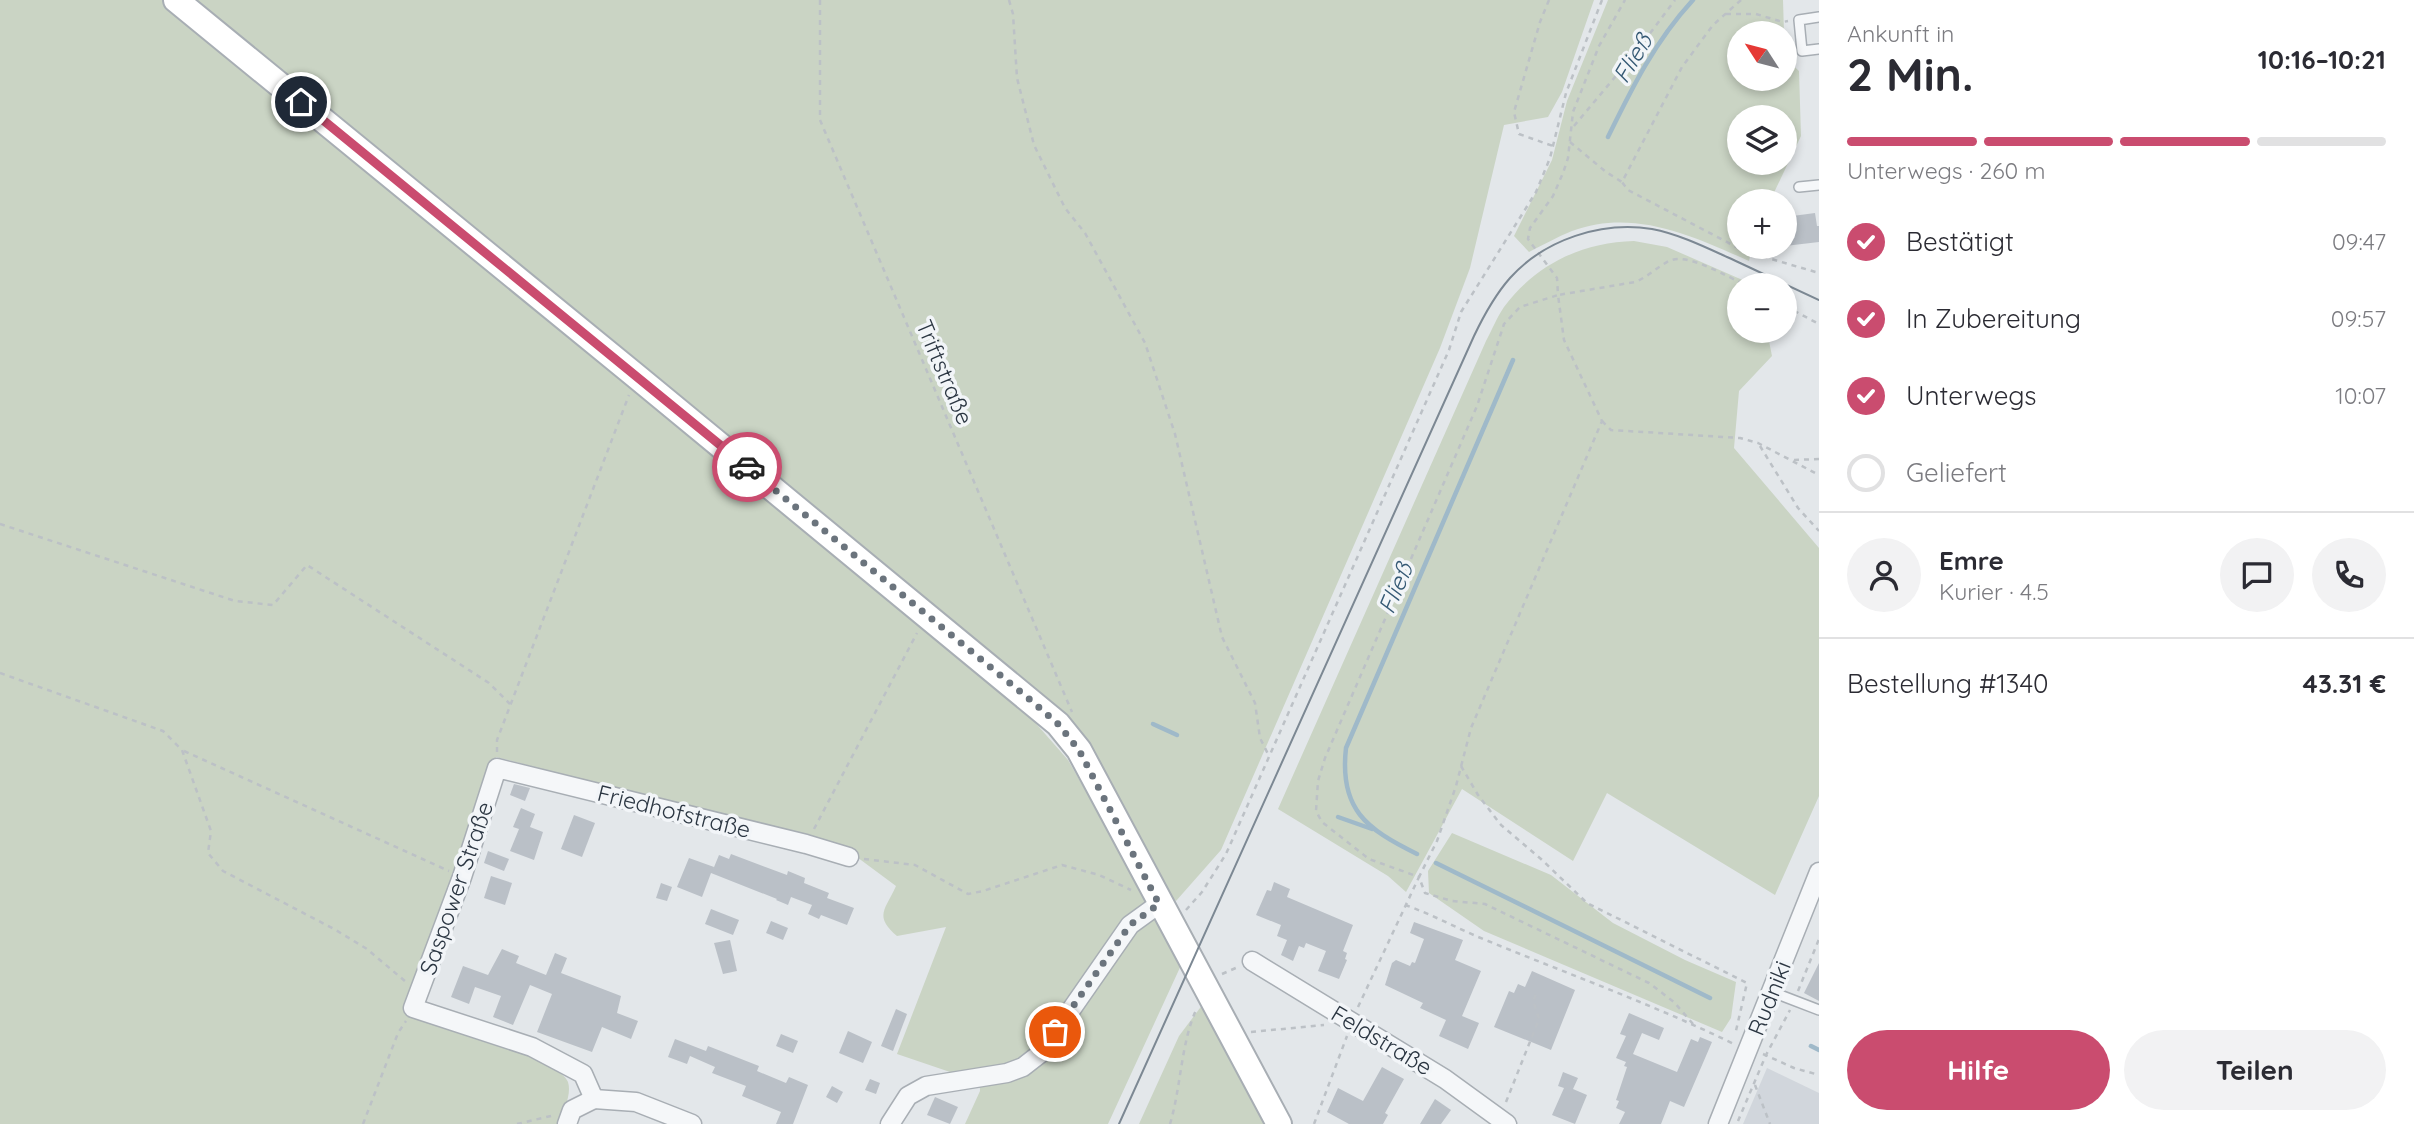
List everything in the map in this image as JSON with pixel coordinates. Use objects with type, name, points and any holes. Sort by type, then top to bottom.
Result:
[{"type":"street","points":[[176,0],[1058,724],[1079,750],[1279,1124]]},
{"type":"street","name":"Friedhofstraße","points":[[497,768],[849,857]]},
{"type":"street","name":"Saspower Straße","points":[[416,1001],[462,877],[497,768]]},
{"type":"street","name":"Rudniki","points":[[1718,1124],[1741,1047],[1772,992],[1819,872]]},
{"type":"street","points":[[890,1124],[908,1096],[926,1086],[1007,1073],[1023,1067],[1041,1053],[1130,925],[1166,914]]},
{"type":"street","name":"Feldstraße","points":[[1252,961],[1445,1079],[1503,1121]]},
{"type":"street","points":[[416,1001],[532,1047],[583,1074],[594,1099]]},
{"type":"street","points":[[570,1117],[594,1099],[636,1102],[692,1124]]},
{"type":"lane","points":[[1819,24],[1819,17],[1799,20],[1802,51],[1819,49]]},
{"type":"lane","points":[[1799,187],[1819,185]]},
{"type":"lane","points":[[1772,992],[1819,1010]]},
{"type":"path","name":"Triftstraße","points":[[820,0],[820,120],[1074,719]]},
{"type":"path","points":[[1009,0],[1013,14],[1017,78],[1034,145],[1065,208],[1085,233],[1144,343],[1175,434],[1222,637],[1255,703],[1260,738],[1269,756]]},
{"type":"path","points":[[1549,0],[1514,112],[1520,134],[1553,146]]},
{"type":"path","points":[[849,857],[915,865],[968,894],[1062,865],[1099,875],[1166,914],[1202,892],[1226,854],[1449,350],[1461,312],[1536,192],[1553,146],[1566,93],[1602,0]]},
{"type":"path","points":[[1625,0],[1600,46],[1573,112],[1573,128],[1563,173],[1545,208],[1530,228],[1528,239],[1557,278],[1564,340],[1602,421],[1611,430],[1740,438],[1758,443],[1819,475]]},
{"type":"path","points":[[1573,128],[1675,0]]},
{"type":"path","points":[[1622,182],[1682,67],[1713,25],[1741,0]]},
{"type":"path","points":[[1725,14],[1756,14],[1783,22],[1799,20]]},
{"type":"path","points":[[1570,142],[1622,182],[1628,190],[1744,251],[1819,273]]},
{"type":"path","points":[[1419,877],[1368,859],[1322,822],[1317,811],[1318,780],[1325,758],[1477,406],[1504,324],[1520,307],[1558,295],[1636,282],[1670,260],[1684,258],[1727,277]]},
{"type":"path","points":[[1797,312],[1819,324]]},
{"type":"path","points":[[497,768],[497,740],[636,376]]},
{"type":"path","points":[[1314,1124],[1352,1021],[1404,905],[1437,841],[1471,728],[1602,421]]},
{"type":"path","points":[[1758,443],[1798,508],[1819,531]]},
{"type":"path","points":[[1791,460],[1819,459]]},
{"type":"path","points":[[0,524],[235,601],[273,605],[307,565],[489,683],[510,704]]},
{"type":"path","points":[[806,844],[926,614]]},
{"type":"path","points":[[0,673],[163,731],[182,750],[462,877]]},
{"type":"path","points":[[182,750],[211,831],[208,853],[223,872],[367,949],[416,1001],[398,1033],[363,1124]]},
{"type":"path","points":[[1461,766],[1478,795],[1501,825],[1542,859],[1587,903],[1747,983],[1741,1047]]},
{"type":"path","points":[[1419,877],[1425,893],[1452,901],[1485,904],[1649,983],[1674,1002],[1693,1024]]},
{"type":"path","points":[[1404,905],[1693,1024],[1741,1047],[1819,1075]]},
{"type":"path","points":[[1737,1124],[1766,1055],[1795,1001],[1819,939]]},
{"type":"path","points":[[1170,1124],[1178,1099],[1195,1010],[1206,989],[1252,961]]},
{"type":"path","points":[[1503,1121],[1539,1019],[1534,1001],[1537,992]]},
{"type":"path","points":[[1230,1032],[1273,1031],[1352,1021]]},
{"type":"path","points":[[1755,1083],[1770,1124]]},
{"type":"path","points":[[517,1124],[570,1117]]},
{"type":"shaded area","points":[[1767,1068],[1819,1093],[1819,1124],[1743,1124]]},
{"type":"green space","points":[[0,0],[162,0],[1032,719],[1068,760],[1183,961],[1108,1124],[965,1124],[980,1091],[979,1074],[950,1072],[897,1054],[946,927],[897,936],[885,923],[884,917],[896,886],[842,846],[496,757],[406,1011],[521,1053],[560,1073],[568,1082],[569,1092],[558,1124],[0,1124]]},
{"type":"green space","points":[[194,0],[1594,0],[1562,92],[1548,117],[1504,125],[1470,268],[1440,348],[1221,850],[1176,901],[1164,892],[1089,751]]},
{"type":"green space","points":[[1608,0],[1783,0],[1784,21],[1727,21],[1727,91],[1797,91],[1797,69],[1801,136],[1797,144],[1797,105],[1727,105],[1727,175],[1782,175],[1776,189],[1727,189],[1727,252],[1685,234],[1618,222],[1572,231],[1529,252],[1514,236],[1552,160],[1567,101]]},
{"type":"green space","points":[[1634,241],[1667,247],[1727,273],[1727,343],[1769,343],[1772,356],[1739,391],[1734,448],[1819,548],[1819,796],[1775,895],[1607,793],[1573,861],[1462,789],[1406,892],[1388,876],[1278,809],[1501,311],[1516,292],[1545,268],[1578,251],[1615,242]]},
{"type":"green space","points":[[1452,833],[1551,875],[1613,923],[1685,960],[1736,982],[1731,1018],[1722,1032],[1484,931],[1429,893],[1428,871]]},
{"type":"green space","points":[[1203,1004],[1268,1124],[1139,1124],[1179,1036]]},
{"type":"building","points":[[1815,213],[1819,226],[1819,242],[1797,245],[1797,215]]},
{"type":"building","points":[[514,784],[530,788],[525,801],[510,795]]},
{"type":"building","points":[[521,808],[535,814],[530,827],[543,832],[534,860],[510,851],[519,829],[513,827]]},
{"type":"building","points":[[574,815],[595,823],[582,857],[561,849]]},
{"type":"building","points":[[488,851],[509,859],[504,871],[484,863]]},
{"type":"building","points":[[731,854],[787,875],[788,871],[805,878],[804,883],[829,893],[827,898],[854,908],[847,925],[821,915],[819,919],[808,914],[812,905],[791,897],[788,905],[711,873],[702,897],[677,887],[689,858],[714,867],[712,872],[719,855],[729,859]]},
{"type":"building","points":[[491,876],[512,883],[505,905],[484,898]]},
{"type":"building","points":[[1274,882],[1290,889],[1287,897],[1353,925],[1343,951],[1347,953],[1347,960],[1339,979],[1318,971],[1326,951],[1306,943],[1304,948],[1299,946],[1293,961],[1281,955],[1287,940],[1277,936],[1281,925],[1256,915],[1267,890],[1271,891]]},
{"type":"building","points":[[661,883],[672,887],[667,901],[656,898]]},
{"type":"building","points":[[711,909],[739,920],[733,935],[705,924]]},
{"type":"building","points":[[771,921],[788,928],[783,940],[766,933]]},
{"type":"building","points":[[1414,922],[1463,940],[1455,960],[1481,971],[1462,1016],[1479,1023],[1468,1049],[1439,1036],[1446,1020],[1420,1008],[1423,1003],[1385,985],[1392,963],[1396,960],[1410,966],[1412,962],[1415,963],[1424,939],[1410,933]]},
{"type":"building","points":[[730,940],[737,971],[723,974],[714,943]]},
{"type":"building","points":[[502,949],[519,956],[516,963],[546,975],[555,953],[567,958],[561,973],[621,996],[617,1013],[638,1021],[631,1039],[602,1027],[592,1052],[537,1032],[552,994],[530,985],[513,1025],[493,1017],[501,996],[475,987],[469,1004],[451,997],[463,966],[488,975]]},
{"type":"building","points":[[1819,963],[1819,1001],[1804,993]]},
{"type":"building","points":[[1532,971],[1575,990],[1551,1050],[1494,1027],[1509,991],[1514,993],[1518,984],[1525,987]]},
{"type":"building","points":[[896,1009],[907,1014],[893,1051],[881,1046]]},
{"type":"building","points":[[1629,1013],[1664,1028],[1659,1040],[1642,1033],[1633,1054],[1677,1072],[1691,1039],[1698,1042],[1700,1037],[1712,1042],[1684,1107],[1670,1101],[1661,1124],[1619,1124],[1625,1112],[1616,1108],[1619,1101],[1616,1100],[1627,1067],[1624,1066],[1626,1062],[1616,1058],[1626,1036],[1620,1034]]},
{"type":"building","points":[[848,1031],[872,1042],[863,1063],[839,1053]]},
{"type":"building","points":[[781,1034],[798,1041],[793,1053],[776,1046]]},
{"type":"building","points":[[675,1039],[706,1051],[708,1046],[759,1066],[757,1071],[786,1083],[789,1077],[808,1085],[793,1124],[776,1124],[781,1112],[742,1096],[746,1086],[712,1073],[715,1067],[690,1056],[687,1064],[668,1057]]},
{"type":"building","points":[[1382,1067],[1404,1079],[1385,1113],[1388,1115],[1383,1124],[1349,1124],[1327,1112],[1338,1088],[1363,1101]]},
{"type":"building","points":[[1563,1072],[1578,1078],[1573,1089],[1587,1095],[1575,1124],[1552,1115],[1564,1088],[1558,1086]]},
{"type":"building","points":[[870,1079],[880,1083],[876,1094],[865,1090]]},
{"type":"building","points":[[832,1086],[843,1092],[837,1103],[826,1097]]},
{"type":"building","points":[[935,1097],[958,1107],[950,1124],[927,1115]]},
{"type":"building","points":[[1435,1099],[1451,1110],[1441,1124],[1420,1124]]},
{"type":"waterway","name":"Fließ","points":[[1608,137],[1656,48],[1693,0]]},
{"type":"waterway","name":"Fließ","points":[[1417,854],[1370,826],[1360,814],[1347,787],[1346,748],[1513,360]]},
{"type":"waterway","name":"Fließ","points":[[1153,724],[1177,735]]},
{"type":"waterway","name":"Fließ","points":[[1338,817],[1372,829]]},
{"type":"waterway","name":"Fließ","points":[[1436,863],[1710,998]]},
{"type":"waterway","name":"Fließ","points":[[1811,1046],[1819,1050]]},
{"type":"tram line","points":[[1119,1124],[1474,336],[1499,291],[1510,278],[1524,264],[1557,243],[1594,231],[1633,227],[1662,231],[1690,241],[1819,300]]},
{"type":"way so far","points":[[747,467],[1034,703],[1058,724],[1079,750],[1159,904],[1130,925],[1055,1032]]},
{"type":"route","points":[[301,102],[747,467]]}]
